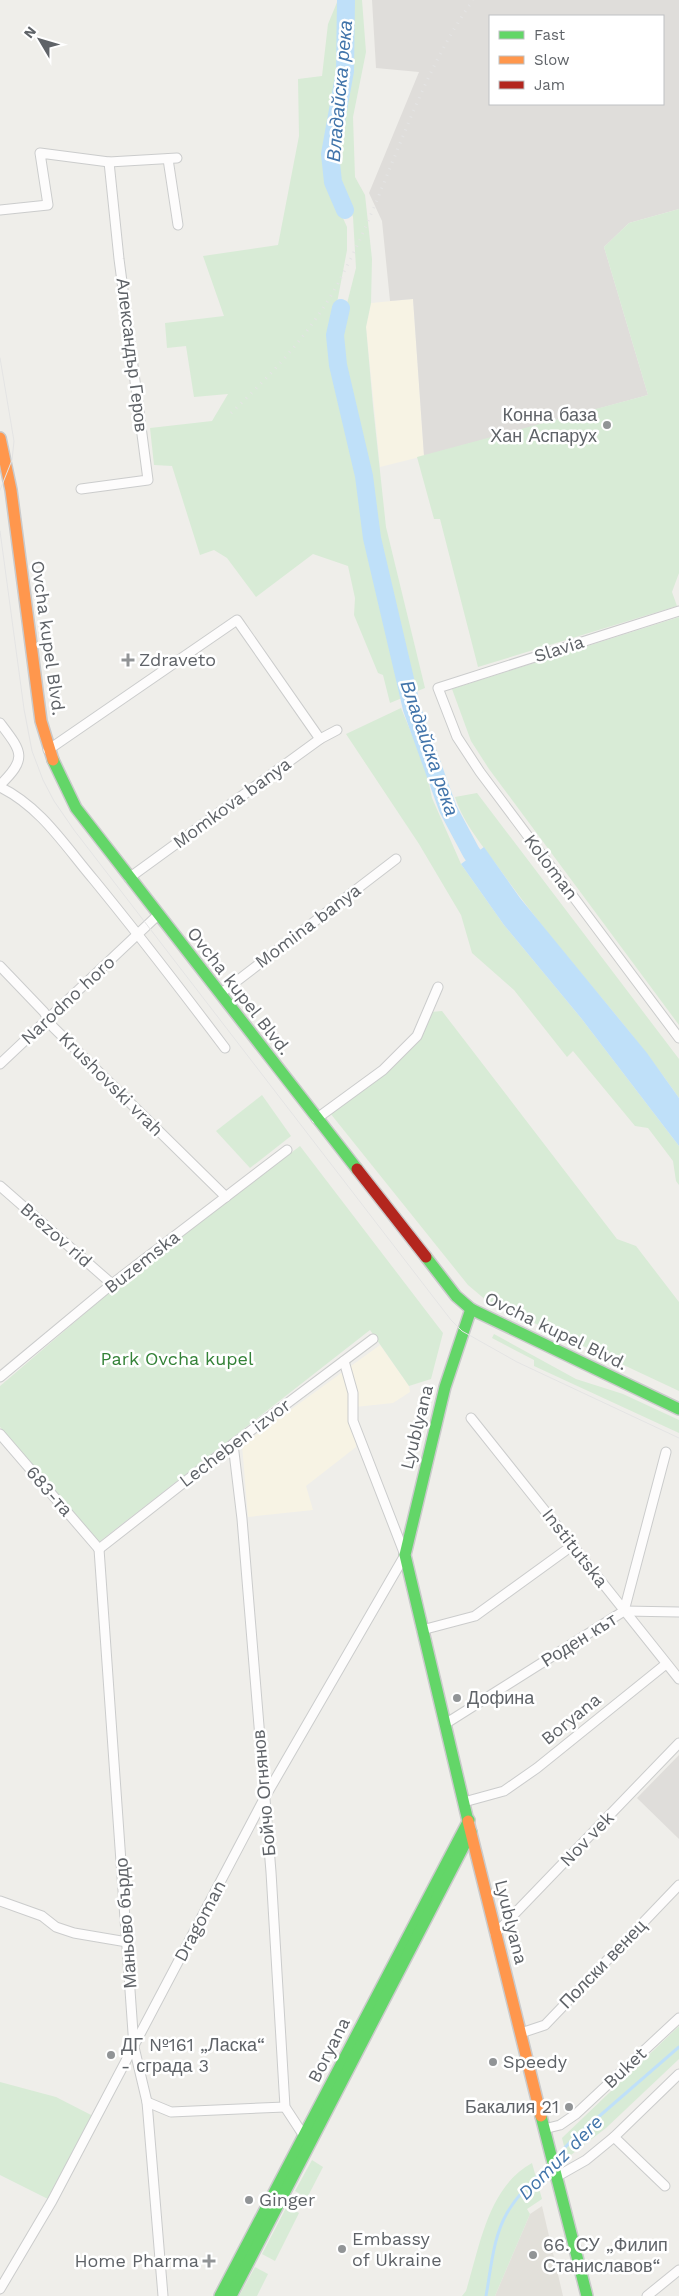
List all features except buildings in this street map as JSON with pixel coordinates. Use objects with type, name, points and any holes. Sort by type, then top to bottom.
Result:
[{"type":"street","points":[[0,210],[48,205],[40,153],[109,162],[173,159],[178,225]]},
{"type":"street","name":"Александър Геров","points":[[82,489],[148,480],[119,259],[109,162]]},
{"type":"street","name":"Ovcha kupel Blvd.","points":[[0,444],[5,491],[41,721],[48,750],[59,779],[76,808],[316,1119],[456,1296],[470,1310],[679,1409]]},
{"type":"street","name":"Slavia","points":[[438,688],[679,611]]},
{"type":"street","points":[[48,750],[237,620],[320,739]]},
{"type":"street","name":"Koloman","points":[[438,688],[457,737],[480,772],[679,1038]]},
{"type":"street","points":[[0,724],[13,740],[19,752],[18,763],[14,771],[0,786],[15,794],[37,811],[138,934],[225,1048]]},
{"type":"street","name":"Momkova banya","points":[[129,878],[320,739],[337,730]]},
{"type":"street","name":"Momina banya","points":[[220,994],[396,860]]},
{"type":"street","name":"Narodno horo","points":[[0,1064],[158,915]]},
{"type":"street","name":"Krushovski vrah","points":[[0,966],[53,1027],[226,1198]]},
{"type":"street","points":[[316,1119],[382,1070],[416,1036],[438,987]]},
{"type":"street","name":"Buzemska","points":[[0,1377],[112,1284],[287,1150]]},
{"type":"street","name":"Brezov rid","points":[[0,1186],[112,1284]]},
{"type":"street","name":"Lyublyana","points":[[405,1556],[410,1524],[447,1381],[470,1310]]},
{"type":"street","name":"Lecheben izvor","points":[[99,1549],[233,1444],[374,1340]]},
{"type":"street","name":"Lyublyana","points":[[344,1361],[353,1393],[353,1421],[405,1556],[495,1934],[587,2296]]},
{"type":"street","name":"Institutska","points":[[471,1418],[573,1544],[679,1680]]},
{"type":"street","name":"683-та","points":[[0,1434],[99,1549]]},
{"type":"street","name":"Бойчо Огнянов","points":[[233,1444],[243,1529],[265,1797],[285,2107],[304,2136]]},
{"type":"street","name":"Роден кът","points":[[445,1724],[624,1611],[666,1452]]},
{"type":"street","points":[[422,1630],[475,1616],[573,1544]]},
{"type":"street","name":"Маньово бърдо","points":[[99,1549],[134,2047],[147,2102],[164,2296]]},
{"type":"street","name":"Dragoman","points":[[0,2289],[52,2201],[265,1797],[405,1556]]},
{"type":"street","points":[[624,1611],[679,1612]]},
{"type":"street","name":"Boryana","points":[[464,1802],[504,1790],[538,1768],[666,1664]]},
{"type":"street","name":"Nov vek","points":[[495,1934],[679,1743]]},
{"type":"street","name":"Boryana","points":[[220,2296],[468,1820]]},
{"type":"street","name":"Boryana","points":[[230,2296],[471,1832]]},
{"type":"street","name":"Полски венец","points":[[521,2033],[545,2025],[679,1885]]},
{"type":"street","points":[[0,1901],[42,1916],[63,1929],[127,1942]]},
{"type":"street","name":"Buket","points":[[544,2129],[560,2125],[576,2114],[679,2018]]},
{"type":"street","points":[[555,2174],[586,2160],[614,2137],[679,2074]]},
{"type":"street","points":[[147,2102],[170,2112],[285,2107]]},
{"type":"street","points":[[614,2137],[665,2186]]},
{"type":"street","points":[[647,2296],[679,2270]]},
{"type":"shaded area","points":[[372,0],[679,0],[679,209],[629,223],[604,247],[648,395],[424,456],[413,299],[390,301],[382,221],[369,193],[419,72],[376,68]]},
{"type":"shaded area","points":[[413,299],[424,456],[380,467],[366,327],[371,303]]},
{"type":"shaded area","points":[[380,1345],[409,1386],[410,1392],[393,1403],[355,1407],[356,1447],[306,1486],[313,1510],[248,1517],[242,1445]]},
{"type":"shaded area","points":[[679,1755],[679,1839],[637,1798]]},
{"type":"shaded area","name":"66. СУ „Филип Станиславов“","points":[[542,2206],[563,2296],[495,2296],[530,2214]]},
{"type":"green space","points":[[338,0],[341,0],[340,78],[329,126],[326,165],[330,189],[347,227],[347,250],[330,340],[334,371],[355,454],[368,540],[402,698],[390,703],[383,675],[378,673],[354,615],[355,598],[348,566],[313,554],[256,597],[227,558],[214,550],[200,555],[172,466],[154,465],[150,428],[212,421],[228,394],[194,397],[186,346],[167,348],[165,323],[224,316],[203,256],[278,245],[299,136],[298,79],[322,76],[328,24]]},
{"type":"green space","points":[[351,0],[362,0],[366,52],[353,117],[355,177],[365,195],[372,259],[371,303],[366,327],[373,406],[386,527],[425,688],[415,692],[377,527],[359,430],[341,360],[339,335],[356,268],[353,217],[338,177],[336,156],[350,61]]},
{"type":"green space","name":"Конна база Хан Аспарух","points":[[679,209],[679,573],[672,592],[677,606],[478,667],[440,519],[434,519],[417,457],[648,395],[604,247],[629,223]]},
{"type":"green space","points":[[679,617],[679,1025],[489,769],[471,741],[452,689]]},
{"type":"green space","points":[[401,708],[425,766],[432,798],[461,864],[504,925],[581,1018],[679,1146],[679,1185],[676,1181],[673,1161],[648,1128],[635,1126],[573,1051],[567,1057],[514,990],[472,953],[461,915],[419,844],[346,734]]},
{"type":"green space","points":[[477,793],[679,1059],[679,1098],[636,1040],[522,900],[475,836],[455,797]]},
{"type":"green space","points":[[442,1011],[617,1239],[636,1246],[679,1302],[679,1391],[487,1301],[468,1285],[330,1113],[385,1072],[431,1012]]},
{"type":"green space","points":[[262,1095],[291,1136],[250,1168],[216,1131]]},
{"type":"green space","name":"Park Ovcha kupel","points":[[300,1146],[443,1333],[431,1379],[409,1386],[370,1330],[99,1542],[0,1427],[0,1386],[117,1286]]},
{"type":"green space","points":[[494,1334],[576,1379],[623,1394],[679,1420],[679,1433],[534,1366],[534,1360],[492,1338]]},
{"type":"green space","points":[[679,2026],[679,2059],[606,2128],[567,2158],[562,2138]]},
{"type":"green space","points":[[0,2082],[56,2097],[95,2117],[52,2201],[0,2175]]},
{"type":"green space","points":[[312,2160],[323,2167],[307,2198],[295,2191]]},
{"type":"green space","points":[[532,2163],[542,2199],[527,2209],[530,2214],[495,2296],[462,2296],[466,2291],[481,2237],[495,2202],[517,2174]]},
{"type":"green space","points":[[287,2206],[299,2213],[275,2261],[262,2254]]},
{"type":"green space","points":[[255,2267],[268,2274],[257,2296],[239,2296]]},
{"type":"water","points":[[484,847],[520,898],[647,1053],[679,1098],[679,1146],[581,1018],[504,925],[461,864]]},
{"type":"waterway","name":"Владайска река","points":[[345,210],[333,182],[330,154],[345,71],[346,0]]},
{"type":"waterway","name":"Владайска река","points":[[341,308],[335,335],[338,365],[364,476],[372,538],[412,709],[448,809],[471,852],[487,875]]},
{"type":"waterway","name":"Domuz dere","points":[[554,2159],[573,2139],[679,2047]]},
{"type":"waterway","name":"Domuz dere","points":[[486,2296],[493,2253],[502,2222],[516,2199],[550,2163]]},
{"type":"tram line","points":[[0,358],[14,441],[12,460],[0,490]]},
{"type":"tram line","points":[[0,531],[24,709],[32,751],[43,780],[54,801],[74,830],[451,1320],[462,1331],[517,1362],[679,1438]]},
{"type":"railway","points":[[231,413],[289,353],[315,320],[337,285],[371,214],[433,68],[473,0]]},
{"type":"traffic: fast","points":[[53,760],[76,808],[357,1169]]},
{"type":"traffic: fast","points":[[426,1257],[456,1296],[471,1309],[679,1409]]},
{"type":"traffic: fast","points":[[468,1821],[405,1555],[445,1387],[471,1309]]},
{"type":"traffic: fast","points":[[220,2296],[469,1820]]},
{"type":"traffic: fast","points":[[231,2296],[471,1832]]},
{"type":"traffic: fast","points":[[541,2116],[587,2296]]},
{"type":"traffic: slow","points":[[0,438],[11,490],[41,721],[53,760]]},
{"type":"traffic: slow","points":[[468,1821],[541,2116]]},
{"type":"traffic: jam","points":[[357,1169],[426,1257]]},
{"type":"place","name":"Конна база Хан Аспарух","points":[[607,425]]},
{"type":"place","name":"Zdraveto","points":[[128,660]]},
{"type":"place","name":"Дофина","points":[[457,1698]]},
{"type":"place","name":"ДГ №161 „Ласка“ - сграда 3","points":[[111,2055]]},
{"type":"place","name":"Speedy","points":[[493,2062]]},
{"type":"place","name":"Бакалия 21","points":[[569,2107]]},
{"type":"place","name":"Ginger","points":[[249,2200]]},
{"type":"place","name":"Embassy of Ukraine","points":[[342,2249]]},
{"type":"place","name":"66. СУ „Филип Станиславов“","points":[[533,2255]]},
{"type":"place","name":"Home Pharma","points":[[209,2261]]}]
